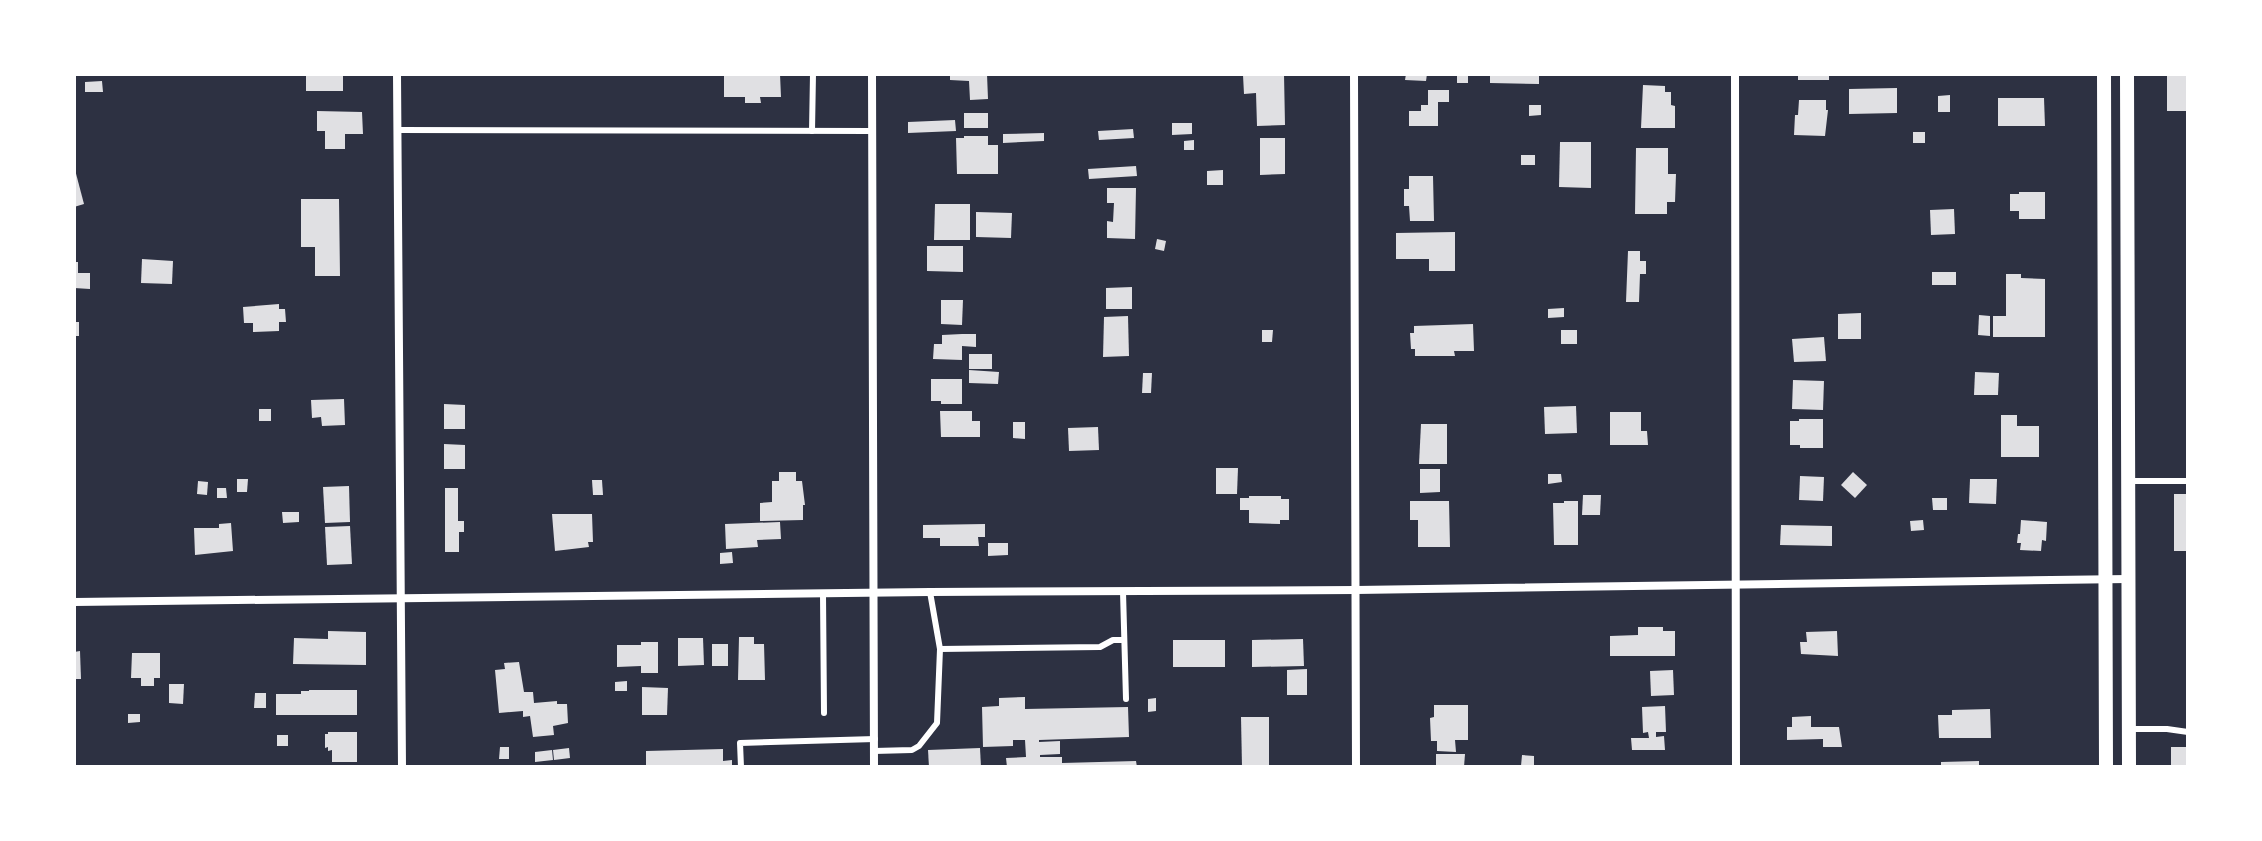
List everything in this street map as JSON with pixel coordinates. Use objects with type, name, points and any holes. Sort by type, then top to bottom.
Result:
[{"type":"street","points":[[397,74],[402,767]]},
{"type":"street","points":[[872,74],[874,767]]},
{"type":"street","points":[[1354,74],[1356,767]]},
{"type":"street","points":[[1735,74],[1736,767]]},
{"type":"street","points":[[2104,74],[2106,767]]},
{"type":"street","points":[[2127,74],[2129,767]]},
{"type":"street","points":[[74,602],[2128,579]]},
{"type":"lane","points":[[812,131],[813,74]]},
{"type":"lane","points":[[398,130],[872,131]]},
{"type":"lane","points":[[2128,481],[2188,481]]},
{"type":"lane","points":[[874,751],[912,750],[934,730],[937,723],[940,649],[930,592]]},
{"type":"lane","points":[[1123,592],[1126,699]]},
{"type":"lane","points":[[823,594],[824,713]]},
{"type":"lane","points":[[940,649],[1100,647],[1113,640],[1124,640]]},
{"type":"lane","points":[[2129,729],[2188,732]]},
{"type":"lane","points":[[741,767],[740,743],[875,739]]},
{"type":"building","points":[[306,74],[343,74],[343,91],[306,91]]},
{"type":"building","points":[[724,74],[780,74],[781,97],[760,97],[761,103],[745,103],[745,97],[724,97]]},
{"type":"building","points":[[950,74],[987,74],[988,99],[970,100],[969,81],[950,80]]},
{"type":"building","points":[[1284,74],[1285,125],[1257,126],[1256,93],[1244,94],[1243,75]]},
{"type":"building","points":[[1406,74],[1427,74],[1426,81],[1405,80]]},
{"type":"building","points":[[1457,74],[1468,74],[1468,83],[1457,83]]},
{"type":"building","points":[[1490,74],[1539,74],[1539,84],[1490,83]]},
{"type":"building","points":[[1798,74],[1829,74],[1829,80],[1798,80]]},
{"type":"building","points":[[2167,74],[2186,74],[2186,111],[2167,111]]},
{"type":"building","points":[[102,81],[103,92],[85,92],[85,82]]},
{"type":"building","points":[[1643,85],[1665,86],[1665,92],[1671,92],[1671,105],[1675,106],[1675,128],[1641,128]]},
{"type":"building","points":[[1897,88],[1897,113],[1849,114],[1849,89]]},
{"type":"building","points":[[1428,90],[1449,90],[1449,102],[1438,102],[1438,126],[1409,126],[1409,111],[1421,111],[1421,105],[1428,105]]},
{"type":"building","points":[[1950,95],[1950,112],[1938,112],[1938,96]]},
{"type":"building","points":[[1998,98],[2044,98],[2045,126],[1998,126]]},
{"type":"building","points":[[1799,100],[1826,100],[1825,136],[1794,135]]},
{"type":"building","points":[[1529,105],[1541,105],[1541,115],[1529,116]]},
{"type":"building","points":[[317,111],[362,112],[363,134],[345,134],[345,149],[325,149],[325,131],[317,131]]},
{"type":"building","points":[[964,113],[988,113],[988,128],[964,128]]},
{"type":"building","points":[[955,120],[956,131],[908,133],[908,122]]},
{"type":"building","points":[[1172,123],[1192,123],[1192,134],[1172,135]]},
{"type":"building","points":[[1133,129],[1134,138],[1099,140],[1098,131]]},
{"type":"building","points":[[1913,132],[1925,132],[1925,143],[1913,143]]},
{"type":"building","points":[[1044,133],[1044,141],[1003,143],[1003,134]]},
{"type":"building","points":[[988,136],[988,145],[998,145],[998,174],[957,174],[956,138]]},
{"type":"building","points":[[1260,138],[1285,138],[1285,174],[1260,175]]},
{"type":"building","points":[[1194,140],[1194,150],[1184,150],[1184,141]]},
{"type":"building","points":[[1560,142],[1591,142],[1591,188],[1559,187]]},
{"type":"building","points":[[1636,148],[1668,148],[1668,174],[1676,174],[1675,202],[1667,202],[1667,214],[1635,214]]},
{"type":"building","points":[[1521,155],[1535,155],[1535,165],[1521,165]]},
{"type":"building","points":[[74,166],[84,204],[74,207]]},
{"type":"building","points":[[1136,166],[1137,176],[1089,179],[1088,169]]},
{"type":"building","points":[[1223,170],[1223,185],[1207,185],[1207,171]]},
{"type":"building","points":[[1409,176],[1433,176],[1434,221],[1410,221],[1409,206],[1404,206],[1404,189],[1409,189]]},
{"type":"building","points":[[1107,188],[1136,188],[1135,239],[1107,238],[1107,221],[1113,222],[1114,203],[1107,203]]},
{"type":"building","points":[[2045,192],[2045,219],[2019,219],[2019,211],[2010,211],[2010,194]]},
{"type":"building","points":[[301,199],[339,199],[340,276],[315,276],[315,247],[301,247]]},
{"type":"building","points":[[935,204],[970,204],[970,240],[934,240]]},
{"type":"building","points":[[1954,209],[1955,234],[1931,235],[1930,210]]},
{"type":"building","points":[[976,212],[1012,213],[1011,238],[976,237]]},
{"type":"building","points":[[1455,232],[1455,271],[1429,271],[1429,259],[1396,259],[1396,233]]},
{"type":"building","points":[[1157,239],[1166,241],[1164,251],[1155,249]]},
{"type":"building","points":[[927,246],[963,246],[963,272],[927,271]]},
{"type":"building","points":[[1628,251],[1640,251],[1640,261],[1646,261],[1646,274],[1640,274],[1639,302],[1626,302]]},
{"type":"building","points":[[142,259],[173,261],[172,284],[141,283]]},
{"type":"building","points":[[74,262],[78,262],[78,273],[90,273],[90,289],[74,288]]},
{"type":"building","points":[[1932,272],[1956,272],[1956,285],[1932,285]]},
{"type":"building","points":[[2006,274],[2045,279],[2045,337],[1993,337],[1993,316],[2006,316]]},
{"type":"building","points":[[1132,287],[1132,309],[1106,309],[1106,288]]},
{"type":"building","points":[[941,300],[963,300],[962,325],[941,324]]},
{"type":"building","points":[[279,304],[279,309],[285,309],[286,322],[279,322],[279,331],[253,332],[253,323],[244,323],[243,307]]},
{"type":"building","points":[[1564,308],[1564,317],[1548,318],[1548,309]]},
{"type":"building","points":[[1861,313],[1861,339],[1838,339],[1838,314]]},
{"type":"building","points":[[1979,315],[1990,316],[1990,336],[1978,335]]},
{"type":"building","points":[[1128,316],[1129,356],[1103,357],[1104,317]]},
{"type":"building","points":[[74,322],[79,322],[79,336],[74,336]]},
{"type":"building","points":[[1473,324],[1474,351],[1454,351],[1455,356],[1415,356],[1415,349],[1411,349],[1410,333],[1414,333],[1414,326]]},
{"type":"building","points":[[1262,330],[1273,330],[1272,342],[1262,342]]},
{"type":"building","points":[[1561,330],[1577,330],[1577,344],[1561,344]]},
{"type":"building","points":[[976,334],[976,347],[962,346],[962,360],[933,359],[934,344],[942,344],[942,335]]},
{"type":"building","points":[[1824,337],[1826,361],[1794,362],[1792,339]]},
{"type":"building","points":[[969,354],[992,354],[992,369],[969,369]]},
{"type":"building","points":[[969,370],[999,372],[998,384],[969,383]]},
{"type":"building","points":[[1975,372],[1999,373],[1998,395],[1974,395]]},
{"type":"building","points":[[1143,373],[1152,373],[1151,393],[1142,393]]},
{"type":"building","points":[[931,379],[962,379],[962,404],[931,401]]},
{"type":"building","points":[[1793,380],[1824,381],[1823,410],[1792,409]]},
{"type":"building","points":[[344,399],[345,425],[322,426],[321,417],[312,418],[311,400]]},
{"type":"building","points":[[444,404],[465,405],[465,429],[444,429]]},
{"type":"building","points":[[1576,406],[1577,433],[1545,434],[1544,407]]},
{"type":"building","points":[[259,409],[271,409],[271,421],[259,421]]},
{"type":"building","points":[[940,411],[972,411],[972,421],[980,421],[980,437],[941,437]]},
{"type":"building","points":[[1610,412],[1641,412],[1641,431],[1647,431],[1648,445],[1610,445]]},
{"type":"building","points":[[2001,415],[2017,415],[2017,426],[2039,426],[2039,457],[2001,457]]},
{"type":"building","points":[[1823,419],[1823,448],[1790,445],[1790,421]]},
{"type":"building","points":[[1013,422],[1025,422],[1025,439],[1013,438]]},
{"type":"building","points":[[1421,424],[1447,424],[1447,464],[1419,464]]},
{"type":"building","points":[[1098,427],[1099,450],[1069,451],[1068,428]]},
{"type":"building","points":[[444,444],[465,445],[465,469],[444,469]]},
{"type":"building","points":[[1216,468],[1238,468],[1237,494],[1216,494]]},
{"type":"building","points":[[1420,469],[1440,469],[1440,492],[1420,493]]},
{"type":"building","points":[[779,472],[796,472],[796,481],[802,481],[803,520],[760,521],[760,503],[772,502],[772,481],[779,481]]},
{"type":"building","points":[[1853,472],[1867,485],[1855,498],[1841,485]]},
{"type":"building","points":[[1548,474],[1561,474],[1562,482],[1548,484]]},
{"type":"building","points":[[1800,476],[1824,477],[1823,501],[1799,500]]},
{"type":"building","points":[[237,479],[248,479],[247,492],[237,492]]},
{"type":"building","points":[[1970,479],[1997,479],[1996,504],[1969,503]]},
{"type":"building","points":[[592,480],[602,480],[603,495],[593,495]]},
{"type":"building","points":[[198,481],[208,482],[207,495],[197,494]]},
{"type":"building","points":[[349,486],[350,522],[325,523],[323,487]]},
{"type":"building","points":[[217,488],[226,488],[227,498],[217,498]]},
{"type":"building","points":[[445,488],[458,488],[458,521],[464,521],[464,532],[459,532],[459,552],[445,552]]},
{"type":"building","points":[[2174,494],[2188,494],[2188,551],[2174,551]]},
{"type":"building","points":[[1583,495],[1601,495],[1600,515],[1582,515]]},
{"type":"building","points":[[1240,498],[1289,499],[1289,520],[1280,520],[1280,524],[1249,523],[1249,510],[1240,510]]},
{"type":"building","points":[[1932,498],[1947,498],[1947,510],[1933,510]]},
{"type":"building","points":[[1410,501],[1449,501],[1450,547],[1418,547],[1418,520],[1410,520]]},
{"type":"building","points":[[1578,501],[1578,545],[1554,545],[1553,503]]},
{"type":"building","points":[[282,512],[299,512],[299,522],[283,523]]},
{"type":"building","points":[[552,514],[592,514],[593,542],[588,542],[589,547],[555,551]]},
{"type":"building","points":[[1923,520],[1924,530],[1911,531],[1910,521]]},
{"type":"building","points":[[2021,520],[2047,522],[2046,541],[2042,540],[2041,551],[2020,550],[2021,543],[2017,543]]},
{"type":"building","points":[[780,522],[781,539],[757,540],[758,547],[726,549],[725,524]]},
{"type":"building","points":[[231,523],[233,551],[195,555],[194,528],[219,528],[219,524]]},
{"type":"building","points":[[985,524],[985,537],[978,537],[979,546],[940,546],[940,538],[923,538],[923,525]]},
{"type":"building","points":[[1781,525],[1832,526],[1832,546],[1780,545]]},
{"type":"building","points":[[350,526],[352,564],[327,565],[325,527]]},
{"type":"building","points":[[988,543],[1008,543],[1008,555],[988,556]]},
{"type":"building","points":[[732,552],[733,563],[720,564],[720,553]]},
{"type":"building","points":[[1638,627],[1663,627],[1663,631],[1675,631],[1675,656],[1610,656],[1610,636],[1638,635]]},
{"type":"building","points":[[328,631],[366,632],[366,665],[293,664],[294,638],[328,639]]},
{"type":"building","points":[[1837,631],[1838,656],[1801,654],[1800,642],[1807,642],[1806,632]]},
{"type":"building","points":[[739,637],[754,637],[754,644],[764,644],[765,680],[738,680]]},
{"type":"building","points":[[678,638],[703,638],[704,665],[678,666]]},
{"type":"building","points":[[1303,639],[1304,666],[1252,667],[1252,640]]},
{"type":"building","points":[[1173,640],[1225,640],[1225,667],[1173,667]]},
{"type":"building","points":[[641,642],[658,642],[658,673],[641,673],[641,666],[617,667],[617,645],[641,645]]},
{"type":"building","points":[[712,644],[728,644],[728,666],[712,666]]},
{"type":"building","points":[[80,651],[81,679],[74,679],[74,652]]},
{"type":"building","points":[[132,653],[160,653],[160,678],[154,678],[154,686],[141,686],[141,678],[131,678]]},
{"type":"building","points":[[519,662],[524,692],[533,692],[534,703],[557,701],[557,704],[567,704],[568,723],[553,726],[554,735],[533,737],[530,716],[523,717],[523,711],[499,713],[495,670],[505,669],[504,663]]},
{"type":"building","points":[[1307,669],[1307,695],[1287,695],[1287,670]]},
{"type":"building","points":[[1673,670],[1674,695],[1651,696],[1650,671]]},
{"type":"building","points":[[627,681],[627,691],[615,691],[615,682]]},
{"type":"building","points":[[169,684],[184,684],[183,704],[169,703]]},
{"type":"building","points":[[642,687],[668,688],[667,715],[642,715]]},
{"type":"building","points":[[357,690],[357,715],[276,715],[276,694],[301,694],[301,691]]},
{"type":"building","points":[[255,693],[266,693],[266,708],[254,708]]},
{"type":"building","points":[[1025,697],[1025,709],[1128,707],[1129,737],[1039,740],[1060,741],[1060,754],[1040,757],[1062,757],[1062,763],[1136,761],[1137,767],[1007,767],[1006,758],[1026,757],[1025,740],[1013,740],[1013,746],[983,747],[982,707],[999,706],[999,698]]},
{"type":"building","points":[[1156,698],[1156,711],[1148,712],[1148,699]]},
{"type":"building","points":[[1434,705],[1468,705],[1468,740],[1455,740],[1456,752],[1437,751],[1437,741],[1431,741],[1430,718],[1434,717]]},
{"type":"building","points":[[1665,706],[1666,732],[1656,732],[1656,737],[1664,736],[1665,750],[1632,750],[1631,738],[1649,738],[1648,732],[1643,733],[1642,707]]},
{"type":"building","points":[[1990,709],[1991,738],[1939,738],[1938,715],[1952,715],[1952,710]]},
{"type":"building","points":[[128,714],[140,714],[140,722],[128,723]]},
{"type":"building","points":[[1811,716],[1811,727],[1839,727],[1842,747],[1823,747],[1823,739],[1787,740],[1787,727],[1792,727],[1792,717]]},
{"type":"building","points":[[1241,717],[1269,717],[1269,767],[1242,767]]},
{"type":"building","points":[[357,732],[357,762],[332,762],[332,750],[325,748],[325,734]]},
{"type":"building","points":[[277,735],[288,735],[288,746],[277,746]]},
{"type":"building","points":[[500,747],[509,747],[509,759],[499,759]]},
{"type":"building","points":[[2171,747],[2188,747],[2188,767],[2171,767]]},
{"type":"building","points":[[569,748],[570,758],[554,760],[553,750]]},
{"type":"building","points":[[980,748],[981,767],[929,767],[928,750]]},
{"type":"building","points":[[723,749],[723,761],[732,760],[732,767],[646,767],[646,751]]},
{"type":"building","points":[[552,750],[553,760],[535,762],[535,752]]},
{"type":"building","points":[[1436,754],[1465,754],[1464,767],[1436,767]]},
{"type":"building","points":[[1522,755],[1534,756],[1534,767],[1521,766]]},
{"type":"building","points":[[1979,761],[1979,767],[1941,767],[1941,762]]}]
